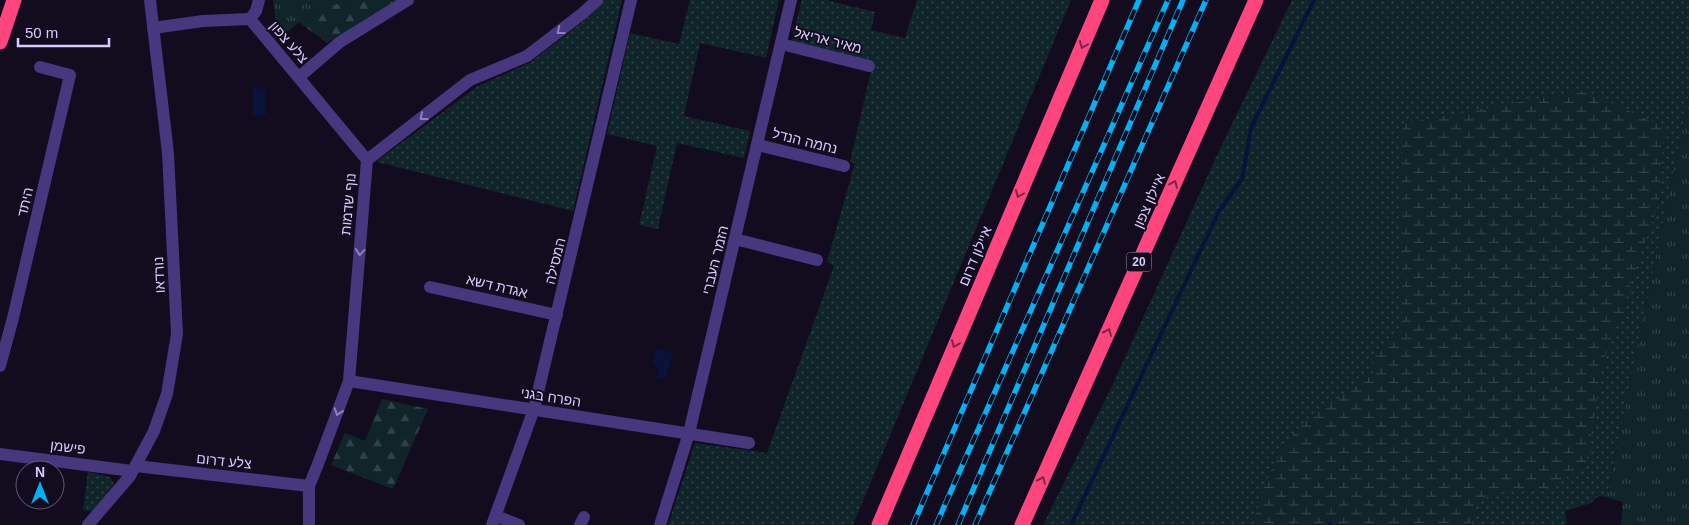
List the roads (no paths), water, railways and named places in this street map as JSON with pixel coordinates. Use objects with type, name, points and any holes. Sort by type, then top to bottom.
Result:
[{"type":"highway","points":[[0,42],[14,0]]},
{"type":"highway","name":"איילון דרום","points":[[879,525],[1102,0]]},
{"type":"highway","name":"איילון צפון","points":[[1022,525],[1257,0]]},
{"type":"street","name":"נורדאו","points":[[88,525],[130,476],[154,431],[166,394],[177,334],[168,153],[150,0]]},
{"type":"street","points":[[250,19],[256,11],[258,0]]},
{"type":"street","points":[[300,77],[340,42],[408,0]]},
{"type":"street","name":"נוף שדמות","points":[[309,525],[309,486],[349,380],[367,160],[470,80],[527,56],[597,0]]},
{"type":"street","name":"המסילה","points":[[494,520],[534,409],[631,0]]},
{"type":"street","name":"הזמר העברי","points":[[660,525],[689,433],[791,0]]},
{"type":"street","name":"צלע צפון","points":[[153,28],[203,21],[250,19],[367,160]]},
{"type":"street","name":"מאיר אריאל","points":[[781,44],[869,66]]},
{"type":"street","name":"היתד","points":[[0,366],[70,75],[40,67]]},
{"type":"street","name":"נחמה הנדל","points":[[758,145],[844,166]]},
{"type":"street","points":[[735,239],[817,260]]},
{"type":"street","name":"אגדת דשא","points":[[430,287],[557,315]]},
{"type":"street","name":"הפרח בגני","points":[[349,380],[749,443]]},
{"type":"street","name":"פישמן","points":[[0,454],[134,469]]},
{"type":"street","name":"צלע דרום","points":[[134,469],[309,486]]},
{"type":"street","points":[[494,520],[519,525]]},
{"type":"waterway","points":[[1071,525],[1219,211],[1242,179],[1251,128],[1314,0]]},
{"type":"railway","points":[[913,525],[1139,0]]},
{"type":"railway","points":[[936,525],[1168,0]]},
{"type":"railway","points":[[958,525],[1183,0]]},
{"type":"railway","points":[[975,525],[1206,0]]}]
